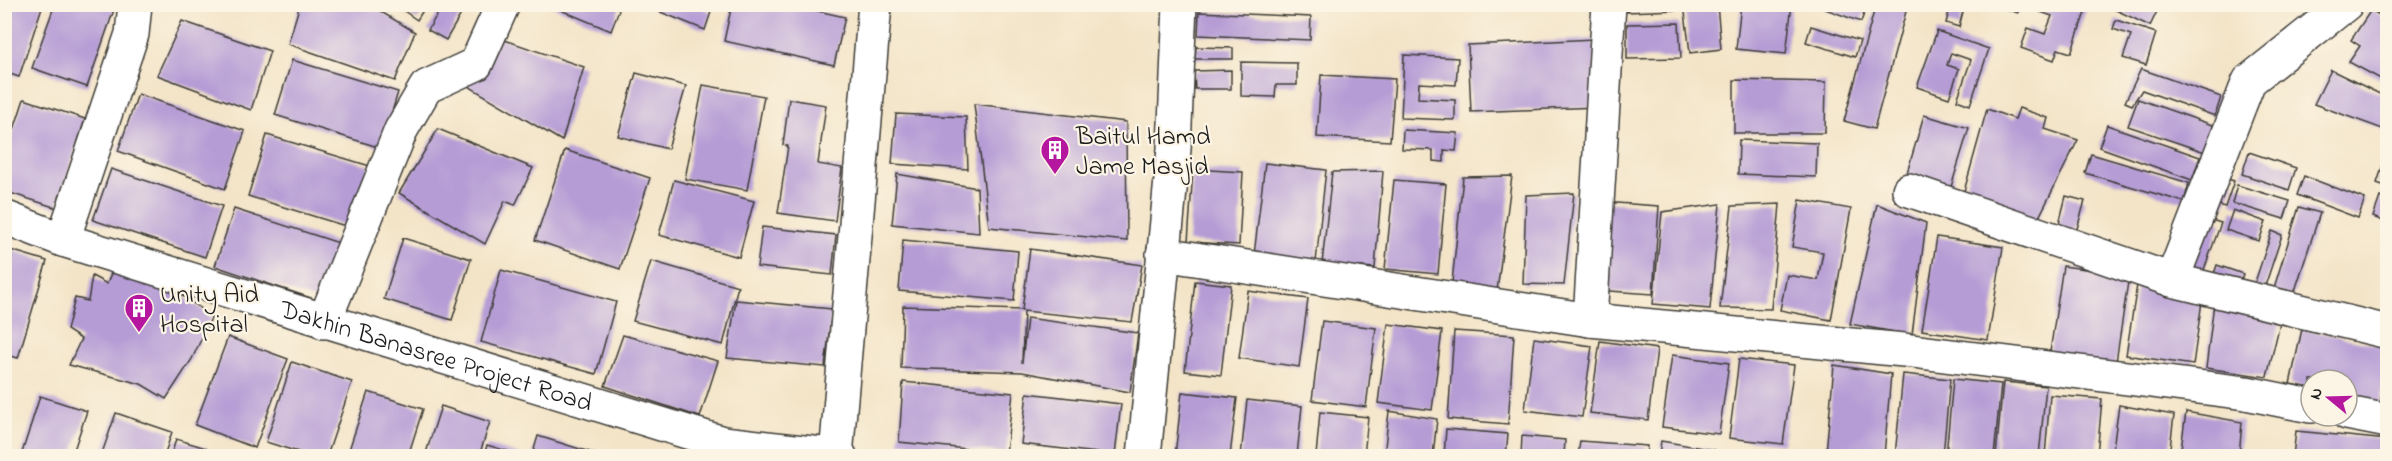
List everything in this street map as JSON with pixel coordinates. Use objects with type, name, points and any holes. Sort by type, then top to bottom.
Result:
[{"type":"street","points":[[63,240],[132,34],[135,4]]},
{"type":"street","points":[[324,322],[401,130],[426,87],[476,64],[503,4]]},
{"type":"street","points":[[838,456],[874,4]]},
{"type":"street","points":[[1144,456],[1174,149],[1180,4]]},
{"type":"street","points":[[1590,320],[1609,4]]},
{"type":"street","points":[[2172,280],[2248,81],[2346,4]]},
{"type":"street","points":[[1909,190],[2172,280],[2388,332]]},
{"type":"street","name":"Dakhin Banasree Project Road","points":[[4,217],[63,240],[721,450],[838,456]]},
{"type":"street","points":[[1163,254],[1590,320],[1904,350],[2246,393],[2299,404]]},
{"type":"street","points":[[2359,415],[2388,421]]},
{"type":"building","points":[[4,4],[43,4],[19,77],[4,72]]},
{"type":"building","points":[[55,4],[116,4],[87,87],[32,68]]},
{"type":"building","points":[[300,4],[368,4],[415,32],[395,81],[288,44]]},
{"type":"building","points":[[394,4],[427,4],[417,20]]},
{"type":"building","points":[[443,4],[467,4],[446,40],[428,30]]},
{"type":"building","points":[[546,4],[621,4],[611,31]]},
{"type":"building","points":[[695,4],[711,12],[705,30],[643,5]]},
{"type":"building","points":[[732,4],[786,4],[845,17],[834,65],[724,41]]},
{"type":"building","points":[[1627,4],[1677,4],[1677,10],[1627,12]]},
{"type":"building","points":[[1684,4],[1717,4],[1721,49],[1690,53]]},
{"type":"building","points":[[1741,4],[1792,4],[1786,54],[1736,49]]},
{"type":"building","points":[[1817,4],[1867,5],[1861,22],[1817,6]]},
{"type":"building","points":[[1876,4],[1908,4],[1874,129],[1844,121]]},
{"type":"building","points":[[1951,4],[1965,4],[1959,27],[1946,23]]},
{"type":"building","points":[[1992,4],[2020,4],[2018,13]]},
{"type":"building","points":[[2037,4],[2088,4],[2071,53],[2058,49],[2054,60],[2021,48],[2028,28],[2045,34],[2052,16],[2035,10]]},
{"type":"building","points":[[2103,4],[2154,4],[2159,7],[2150,26]]},
{"type":"building","points":[[2371,10],[2388,20],[2388,83],[2349,62],[2360,46],[2351,40]]},
{"type":"building","points":[[1199,12],[1311,17],[1310,40],[1198,35]]},
{"type":"building","points":[[2116,20],[2156,33],[2146,65],[2123,58],[2131,35],[2113,29]]},
{"type":"building","points":[[182,21],[270,51],[251,110],[157,75]]},
{"type":"building","points":[[1679,23],[1681,58],[1627,59],[1627,24]]},
{"type":"building","points":[[1811,26],[1860,41],[1855,57],[1806,42]]},
{"type":"building","points":[[478,31],[584,67],[562,141],[458,80]]},
{"type":"building","points":[[1937,31],[1989,49],[1970,105],[1957,100],[1971,60],[1951,53],[1947,65],[1959,69],[1949,98],[1917,87]]},
{"type":"building","points":[[1594,39],[1597,107],[1471,112],[1468,45]]},
{"type":"building","points":[[1196,47],[1233,48],[1233,59],[1195,59]]},
{"type":"building","points":[[1404,55],[1458,58],[1456,85],[1419,83],[1418,98],[1455,100],[1455,120],[1401,118]]},
{"type":"building","points":[[292,60],[398,92],[381,148],[275,115]]},
{"type":"building","points":[[1241,62],[1297,63],[1297,85],[1276,85],[1275,97],[1241,96]]},
{"type":"building","points":[[2141,69],[2221,97],[2215,116],[2142,90],[2132,105],[2125,102]]},
{"type":"building","points":[[1231,70],[1231,89],[1195,89],[1194,71]]},
{"type":"building","points":[[2331,70],[2388,98],[2388,131],[2314,104]]},
{"type":"building","points":[[636,73],[686,86],[668,149],[618,136]]},
{"type":"building","points":[[1321,75],[1395,79],[1390,141],[1317,137]]},
{"type":"building","points":[[1734,80],[1826,82],[1825,133],[1734,133]]},
{"type":"building","points":[[703,85],[764,96],[747,190],[685,179]]},
{"type":"building","points":[[138,94],[245,131],[225,189],[118,151]]},
{"type":"building","points":[[24,99],[85,119],[57,208],[4,191],[4,160]]},
{"type":"building","points":[[789,99],[826,105],[818,164],[842,168],[835,221],[778,213],[788,146],[783,145]]},
{"type":"building","points":[[2138,99],[2218,127],[2208,153],[2128,126]]},
{"type":"building","name":"Baitul Hamd Jame Masjid","points":[[974,104],[1126,122],[1127,241],[989,227]]},
{"type":"building","points":[[2019,108],[2048,118],[2045,129],[2078,140],[2036,223],[1961,202],[1987,109],[2015,119]]},
{"type":"building","points":[[896,114],[966,117],[968,169],[892,164]]},
{"type":"building","points":[[1924,115],[1969,128],[1951,187],[1907,173]]},
{"type":"building","points":[[2107,125],[2200,157],[2192,180],[2099,147]]},
{"type":"building","points":[[438,129],[533,168],[515,205],[505,201],[485,244],[399,193]]},
{"type":"building","points":[[1403,130],[1458,133],[1456,151],[1444,150],[1444,162],[1433,161],[1433,150],[1402,149]]},
{"type":"building","points":[[267,135],[370,166],[352,228],[248,196]]},
{"type":"building","points":[[1739,140],[1817,143],[1816,177],[1738,174]]},
{"type":"building","points":[[565,150],[650,178],[620,269],[535,240]]},
{"type":"building","points":[[2249,152],[2296,168],[2289,190],[2242,174]]},
{"type":"building","points":[[2091,154],[2189,183],[2184,202],[2085,173]]},
{"type":"building","points":[[1265,163],[1326,170],[1316,262],[1254,255]]},
{"type":"building","points":[[2383,165],[2388,167],[2388,187],[2377,183]]},
{"type":"building","points":[[111,169],[222,206],[205,257],[93,220]]},
{"type":"building","points":[[1193,169],[1243,172],[1239,245],[1188,242]]},
{"type":"building","points":[[1383,171],[1375,268],[1322,264],[1332,172]]},
{"type":"building","points":[[897,174],[977,188],[979,233],[892,224]]},
{"type":"building","points":[[1512,176],[1497,291],[1451,292],[1463,177]]},
{"type":"building","points":[[2304,176],[2365,199],[2358,218],[2297,195]]},
{"type":"building","points":[[2222,177],[2234,181],[2225,207],[2213,203]]},
{"type":"building","points":[[674,180],[754,201],[739,257],[659,235]]},
{"type":"building","points":[[1394,180],[1446,184],[1438,274],[1385,269]]},
{"type":"building","points":[[2237,185],[2290,201],[2284,219],[2232,203]]},
{"type":"building","points":[[1574,193],[1564,285],[1523,284],[1526,195]]},
{"type":"building","points":[[2066,196],[2085,201],[2076,232],[2058,228]]},
{"type":"building","points":[[2380,197],[2388,200],[2388,223],[2373,217]]},
{"type":"building","points":[[1800,200],[1851,209],[1831,320],[1780,310],[1787,275],[1818,280],[1823,252],[1792,247]]},
{"type":"building","points":[[1602,202],[1659,206],[1653,294],[1595,290]]},
{"type":"building","points":[[1720,204],[1710,309],[1653,304],[1662,212]]},
{"type":"building","points":[[1780,204],[1771,309],[1720,308],[1732,206]]},
{"type":"building","points":[[1877,204],[1926,223],[1912,335],[1850,324]]},
{"type":"building","points":[[2299,207],[2320,213],[2293,297],[2273,291]]},
{"type":"building","points":[[234,209],[342,244],[323,302],[215,266]]},
{"type":"building","points":[[2233,210],[2266,222],[2259,241],[2226,230]]},
{"type":"building","points":[[2205,218],[2221,223],[2201,278],[2186,272]]},
{"type":"building","points":[[762,227],[836,235],[832,275],[757,267]]},
{"type":"building","points":[[2272,231],[2282,235],[2264,289],[2254,285]]},
{"type":"building","points":[[1937,237],[2003,247],[1988,340],[1922,330]]},
{"type":"building","points":[[403,238],[471,259],[452,320],[384,299]]},
{"type":"building","points":[[903,240],[1018,251],[1014,301],[899,291]]},
{"type":"building","points":[[4,248],[47,261],[18,358],[4,354]]},
{"type":"building","points":[[1030,249],[1142,265],[1132,322],[1024,311],[1022,363],[1027,318],[1138,333],[1130,392],[1022,372],[901,368],[903,306],[1022,310]]},
{"type":"building","points":[[651,261],[738,286],[723,345],[633,321]]},
{"type":"building","points":[[2217,265],[2243,274],[2238,289],[2212,280]]},
{"type":"building","points":[[2063,266],[2129,275],[2115,369],[2049,359]]},
{"type":"building","points":[[501,270],[616,302],[596,374],[481,342]]},
{"type":"building","name":"Unity Aid Hospital","points":[[112,271],[178,293],[212,316],[192,359],[166,399],[141,384],[69,365],[81,339],[67,330],[75,298],[88,301],[92,276],[107,284]]},
{"type":"building","points":[[1195,281],[1231,285],[1221,375],[1185,371]]},
{"type":"building","points":[[2137,285],[2203,294],[2193,365],[2126,355]]},
{"type":"building","points":[[1248,291],[1308,299],[1299,367],[1239,358]]},
{"type":"building","points":[[736,300],[832,309],[825,367],[727,358]]},
{"type":"building","points":[[2214,303],[2280,323],[2267,377],[2206,368]]},
{"type":"building","points":[[1322,321],[1376,328],[1366,407],[1312,400]]},
{"type":"building","points":[[1388,324],[1442,331],[1432,410],[1378,403]]},
{"type":"building","points":[[2302,329],[2388,347],[2388,367],[2380,403],[2359,399],[2359,368],[2299,368],[2299,386],[2290,384]]},
{"type":"building","points":[[1454,331],[1514,335],[1508,424],[1448,419]]},
{"type":"building","points":[[623,335],[718,361],[700,417],[605,386]]},
{"type":"building","points":[[228,337],[288,359],[255,448],[195,425]]},
{"type":"building","points":[[1534,338],[1592,346],[1582,417],[1525,410]]},
{"type":"building","points":[[1600,341],[1657,349],[1648,420],[1590,413]]},
{"type":"building","points":[[1672,355],[1729,363],[1719,434],[1662,427]]},
{"type":"building","points":[[1739,359],[1794,365],[1783,444],[1729,438]]},
{"type":"building","points":[[292,362],[352,382],[327,456],[311,456],[266,442]]},
{"type":"building","points":[[1834,365],[1891,374],[1884,456],[1826,453]]},
{"type":"building","points":[[1903,374],[1950,379],[1943,456],[1895,456]]},
{"type":"building","points":[[1953,379],[2001,384],[1994,456],[1946,456]]},
{"type":"building","points":[[903,382],[1013,393],[1006,453],[899,442]]},
{"type":"building","points":[[2003,382],[2046,386],[2039,456],[1996,456]]},
{"type":"building","points":[[368,392],[423,409],[408,456],[347,456]]},
{"type":"building","points":[[1182,392],[1237,398],[1230,456],[1175,456]]},
{"type":"building","points":[[1027,393],[1121,404],[1115,455],[1021,444]]},
{"type":"building","points":[[2050,395],[2102,399],[2097,456],[2045,456]]},
{"type":"building","points":[[40,396],[87,411],[72,456],[21,456]]},
{"type":"building","points":[[1247,400],[1302,406],[1297,456],[1241,456]]},
{"type":"building","points":[[2119,405],[2174,415],[2169,456],[2112,456]]},
{"type":"building","points":[[441,406],[490,422],[479,456],[425,456]]},
{"type":"building","points":[[1389,411],[1437,419],[1433,456],[1384,456]]},
{"type":"building","points":[[1320,412],[1368,417],[1364,456],[1316,456]]},
{"type":"building","points":[[2186,412],[2242,422],[2239,456],[2180,456]]},
{"type":"building","points":[[116,413],[172,432],[164,456],[101,456]]},
{"type":"building","points":[[1446,429],[1508,434],[1506,456],[1444,456]]},
{"type":"building","points":[[2296,431],[2388,440],[2388,456],[2293,456]]},
{"type":"building","points":[[538,436],[593,453],[592,456],[532,456]]},
{"type":"building","points":[[1522,436],[1565,440],[1564,456],[1521,456]]},
{"type":"building","points":[[176,439],[206,448],[203,456],[171,456]]},
{"type":"building","points":[[1580,441],[1647,446],[1646,456],[1578,456]]},
{"type":"building","points":[[1661,441],[1715,450],[1714,456],[1659,456]]},
{"type":"building","points":[[487,445],[524,456],[484,456]]},
{"type":"building","points":[[1733,451],[1759,455],[1732,456]]},
{"type":"place","name":"Baitul Hamd Jame Masjid","points":[[1055,176]]},
{"type":"place","name":"Unity Aid Hospital","points":[[139,334]]}]
